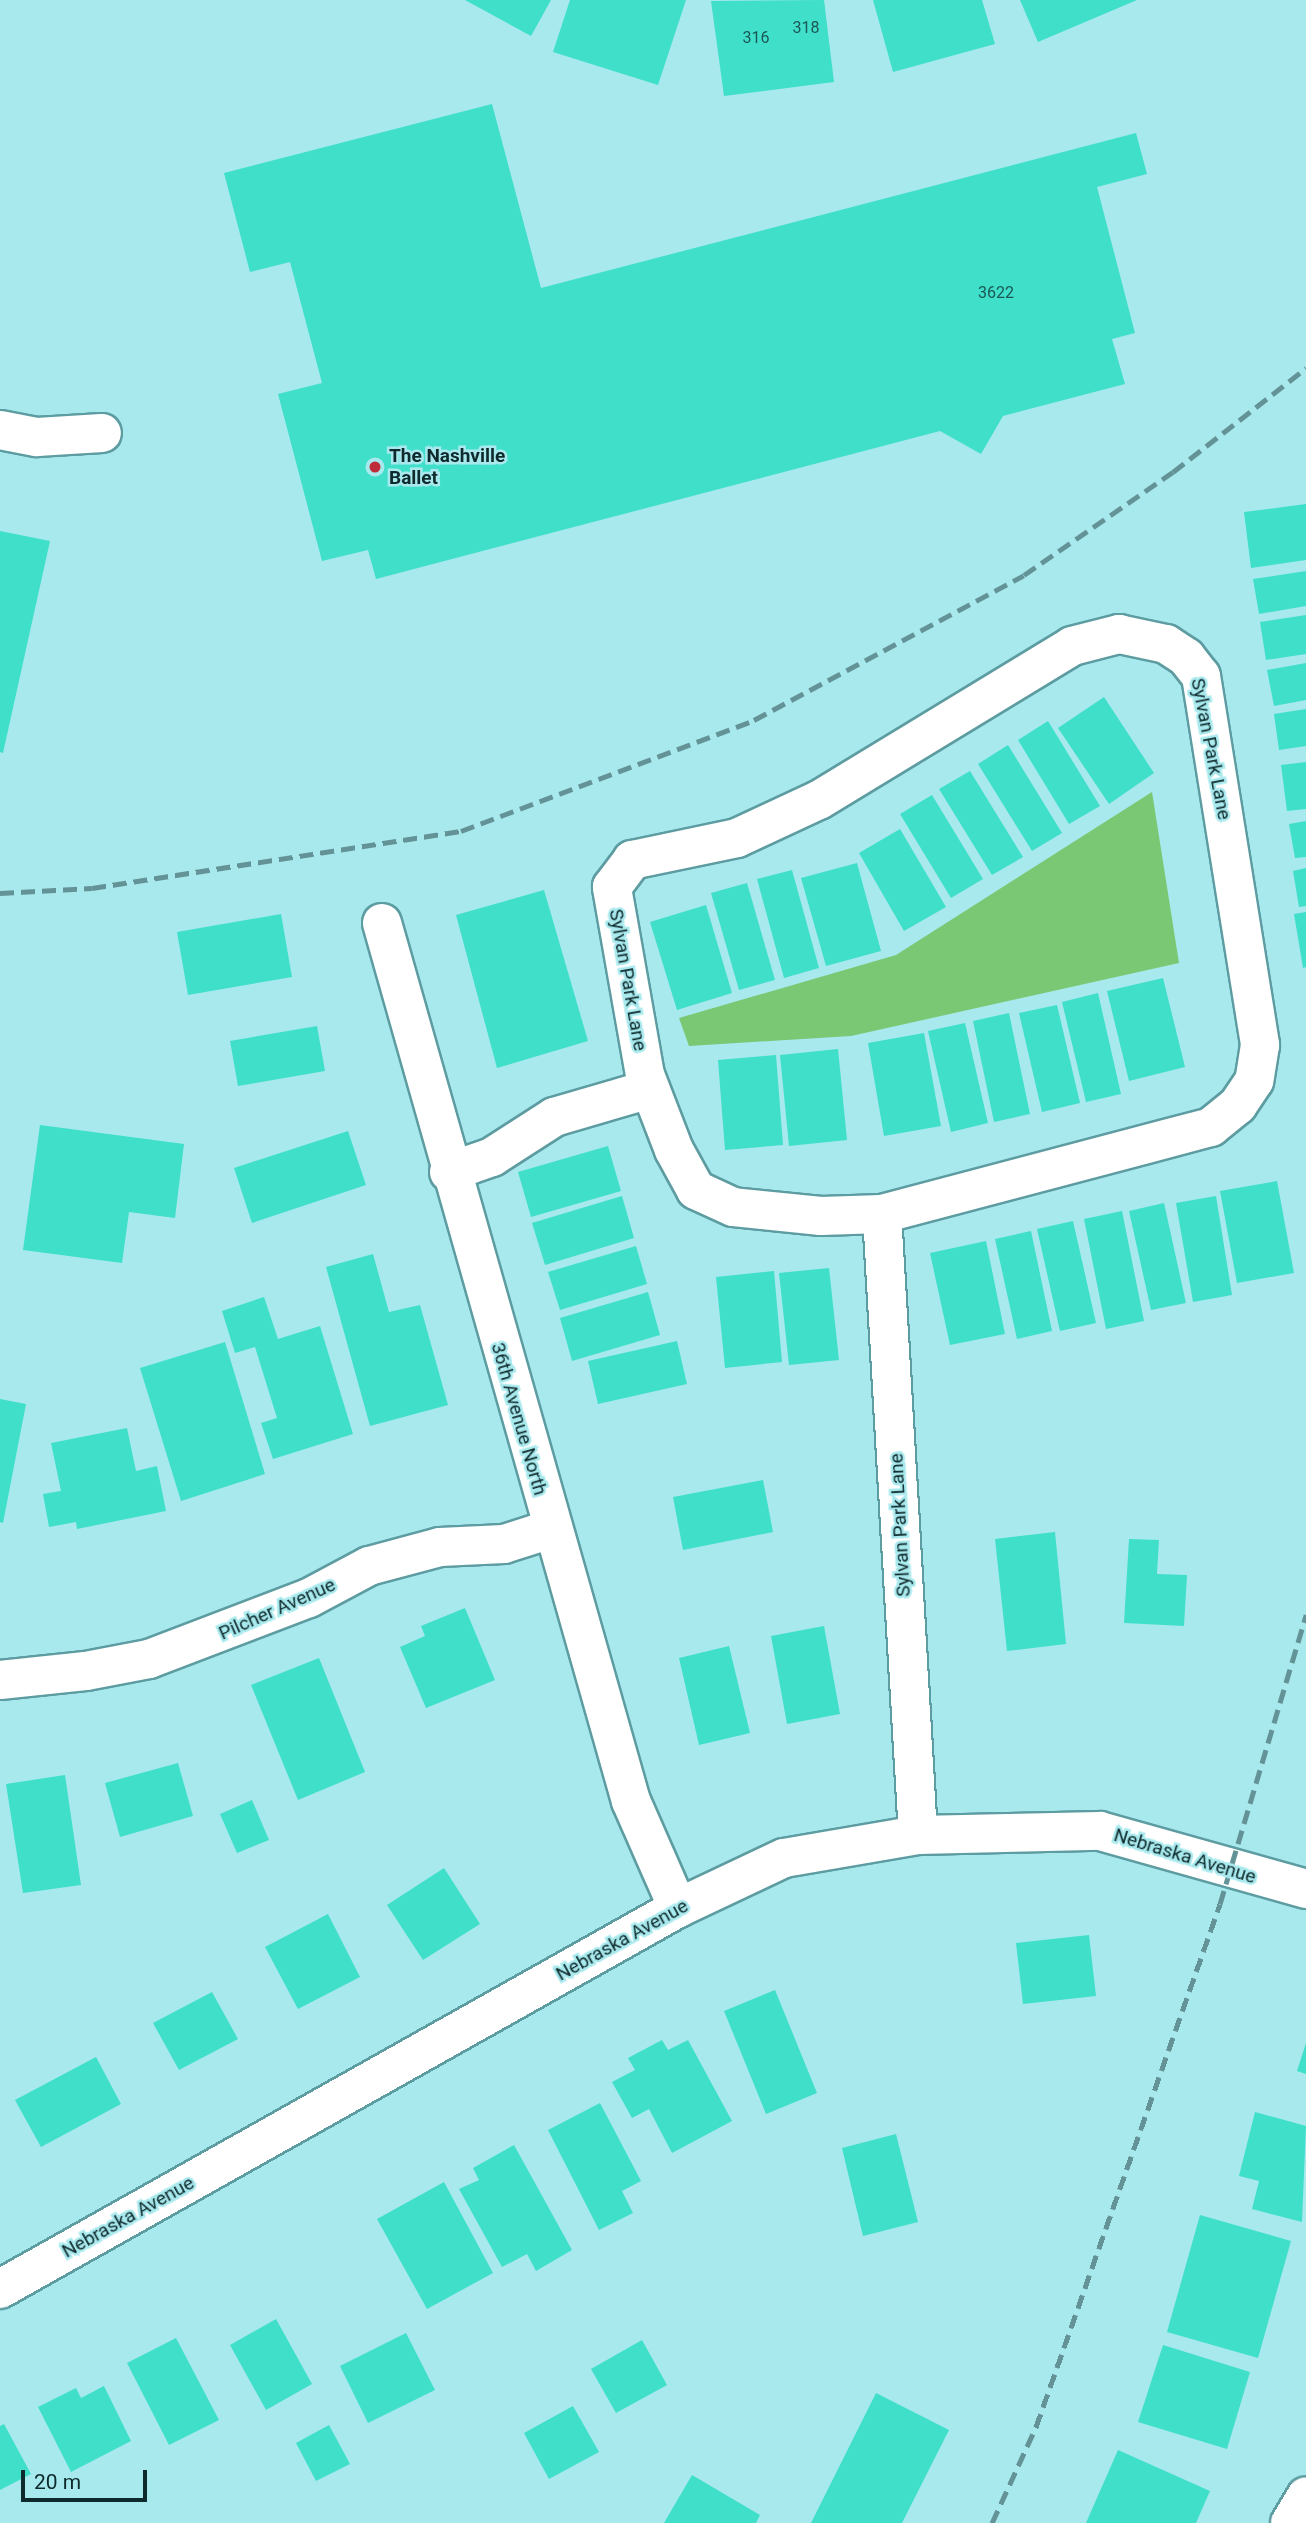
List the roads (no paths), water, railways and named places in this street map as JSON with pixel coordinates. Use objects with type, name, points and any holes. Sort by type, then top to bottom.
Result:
[{"type":"street","points":[[0,430],[37,437],[102,433]]},
{"type":"street","name":"Sylvan Park Lane","points":[[1119,634],[1166,644],[1186,657],[1201,676],[1261,1045],[1254,1081],[1238,1105],[1211,1128],[882,1214],[821,1216],[733,1208],[696,1190],[650,1089],[612,887],[632,860],[737,838],[819,800],[1072,646],[1119,634]]},
{"type":"street","name":"36th Avenue North","points":[[382,923],[449,1172],[631,1801],[678,1908]]},
{"type":"street","points":[[449,1172],[492,1157],[554,1117],[650,1089]]},
{"type":"street","name":"Sylvan Park Lane","points":[[882,1214],[918,1835]]},
{"type":"street","name":"Pilcher Avenue","points":[[0,1680],[86,1671],[149,1659],[296,1604],[369,1566],[440,1547],[504,1544],[551,1529]]},
{"type":"street","name":"Nebraska Avenue","points":[[0,2289],[678,1908],[784,1858],[918,1835],[1100,1831],[1306,1889]]},
{"type":"street","points":[[1290,2523],[1306,2496]]},
{"type":"railway","points":[[0,893],[92,888],[461,831],[754,720],[1024,575],[1173,472],[1306,368]]},
{"type":"railway","points":[[992,2523],[1036,2427],[1220,1904],[1306,1615]]},
{"type":"place","name":"The Nashville Ballet","points":[[375,467]]}]
